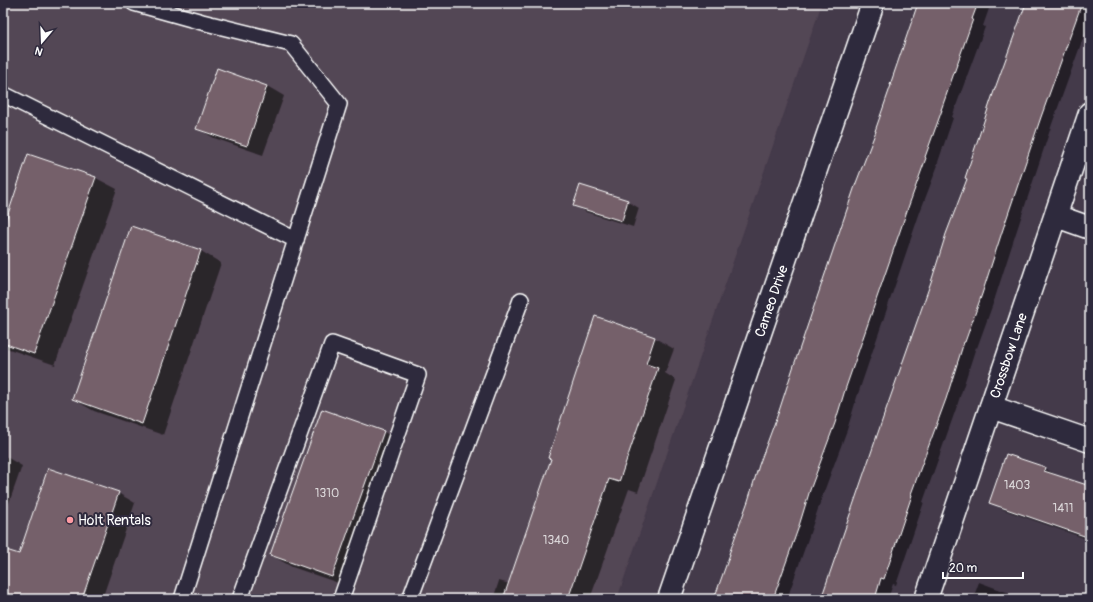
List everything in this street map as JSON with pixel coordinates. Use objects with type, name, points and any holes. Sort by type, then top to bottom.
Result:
[{"type":"street","name":"Cameo Drive","points":[[669,599],[873,3]]},
{"type":"street","name":"Crossbow Lane","points":[[926,599],[1090,113]]},
{"type":"street","points":[[1056,216],[1090,228]]},
{"type":"street","points":[[991,407],[1090,441]]},
{"type":"lane","points":[[134,3],[202,22],[291,44],[339,104],[182,599]]},
{"type":"lane","points":[[3,94],[296,240]]},
{"type":"lane","points":[[410,599],[521,300]]},
{"type":"lane","points":[[240,599],[332,344],[418,375],[342,599]]},
{"type":"shaded area","points":[[3,3],[822,3],[617,599],[3,599]]},
{"type":"building","points":[[918,3],[978,3],[835,423],[810,490],[773,599],[714,599],[856,183],[876,131]]},
{"type":"building","points":[[1026,3],[1082,3],[1041,117],[946,399],[911,494],[912,495],[884,579],[881,578],[875,599],[821,599],[932,279],[946,234],[967,179],[965,178],[993,94]]},
{"type":"building","points":[[217,68],[267,86],[247,146],[196,129]]},
{"type":"building","points":[[28,154],[96,177],[34,354],[3,343],[3,229]]},
{"type":"building","points":[[580,185],[628,200],[622,221],[573,206]]},
{"type":"building","points":[[131,226],[201,250],[142,424],[72,399]]},
{"type":"building","points":[[595,316],[655,337],[646,364],[658,368],[619,482],[609,479],[568,599],[503,599],[551,459],[548,458]]},
{"type":"building","points":[[322,409],[384,431],[332,577],[270,555]]},
{"type":"building","points":[[1006,454],[1045,467],[1044,471],[1090,486],[1090,538],[989,503]]},
{"type":"building","name":"Holt Rentals","points":[[48,468],[119,492],[82,599],[3,599],[3,549],[19,554]]},
{"type":"place","name":"Holt Rentals","points":[[70,520]]}]
